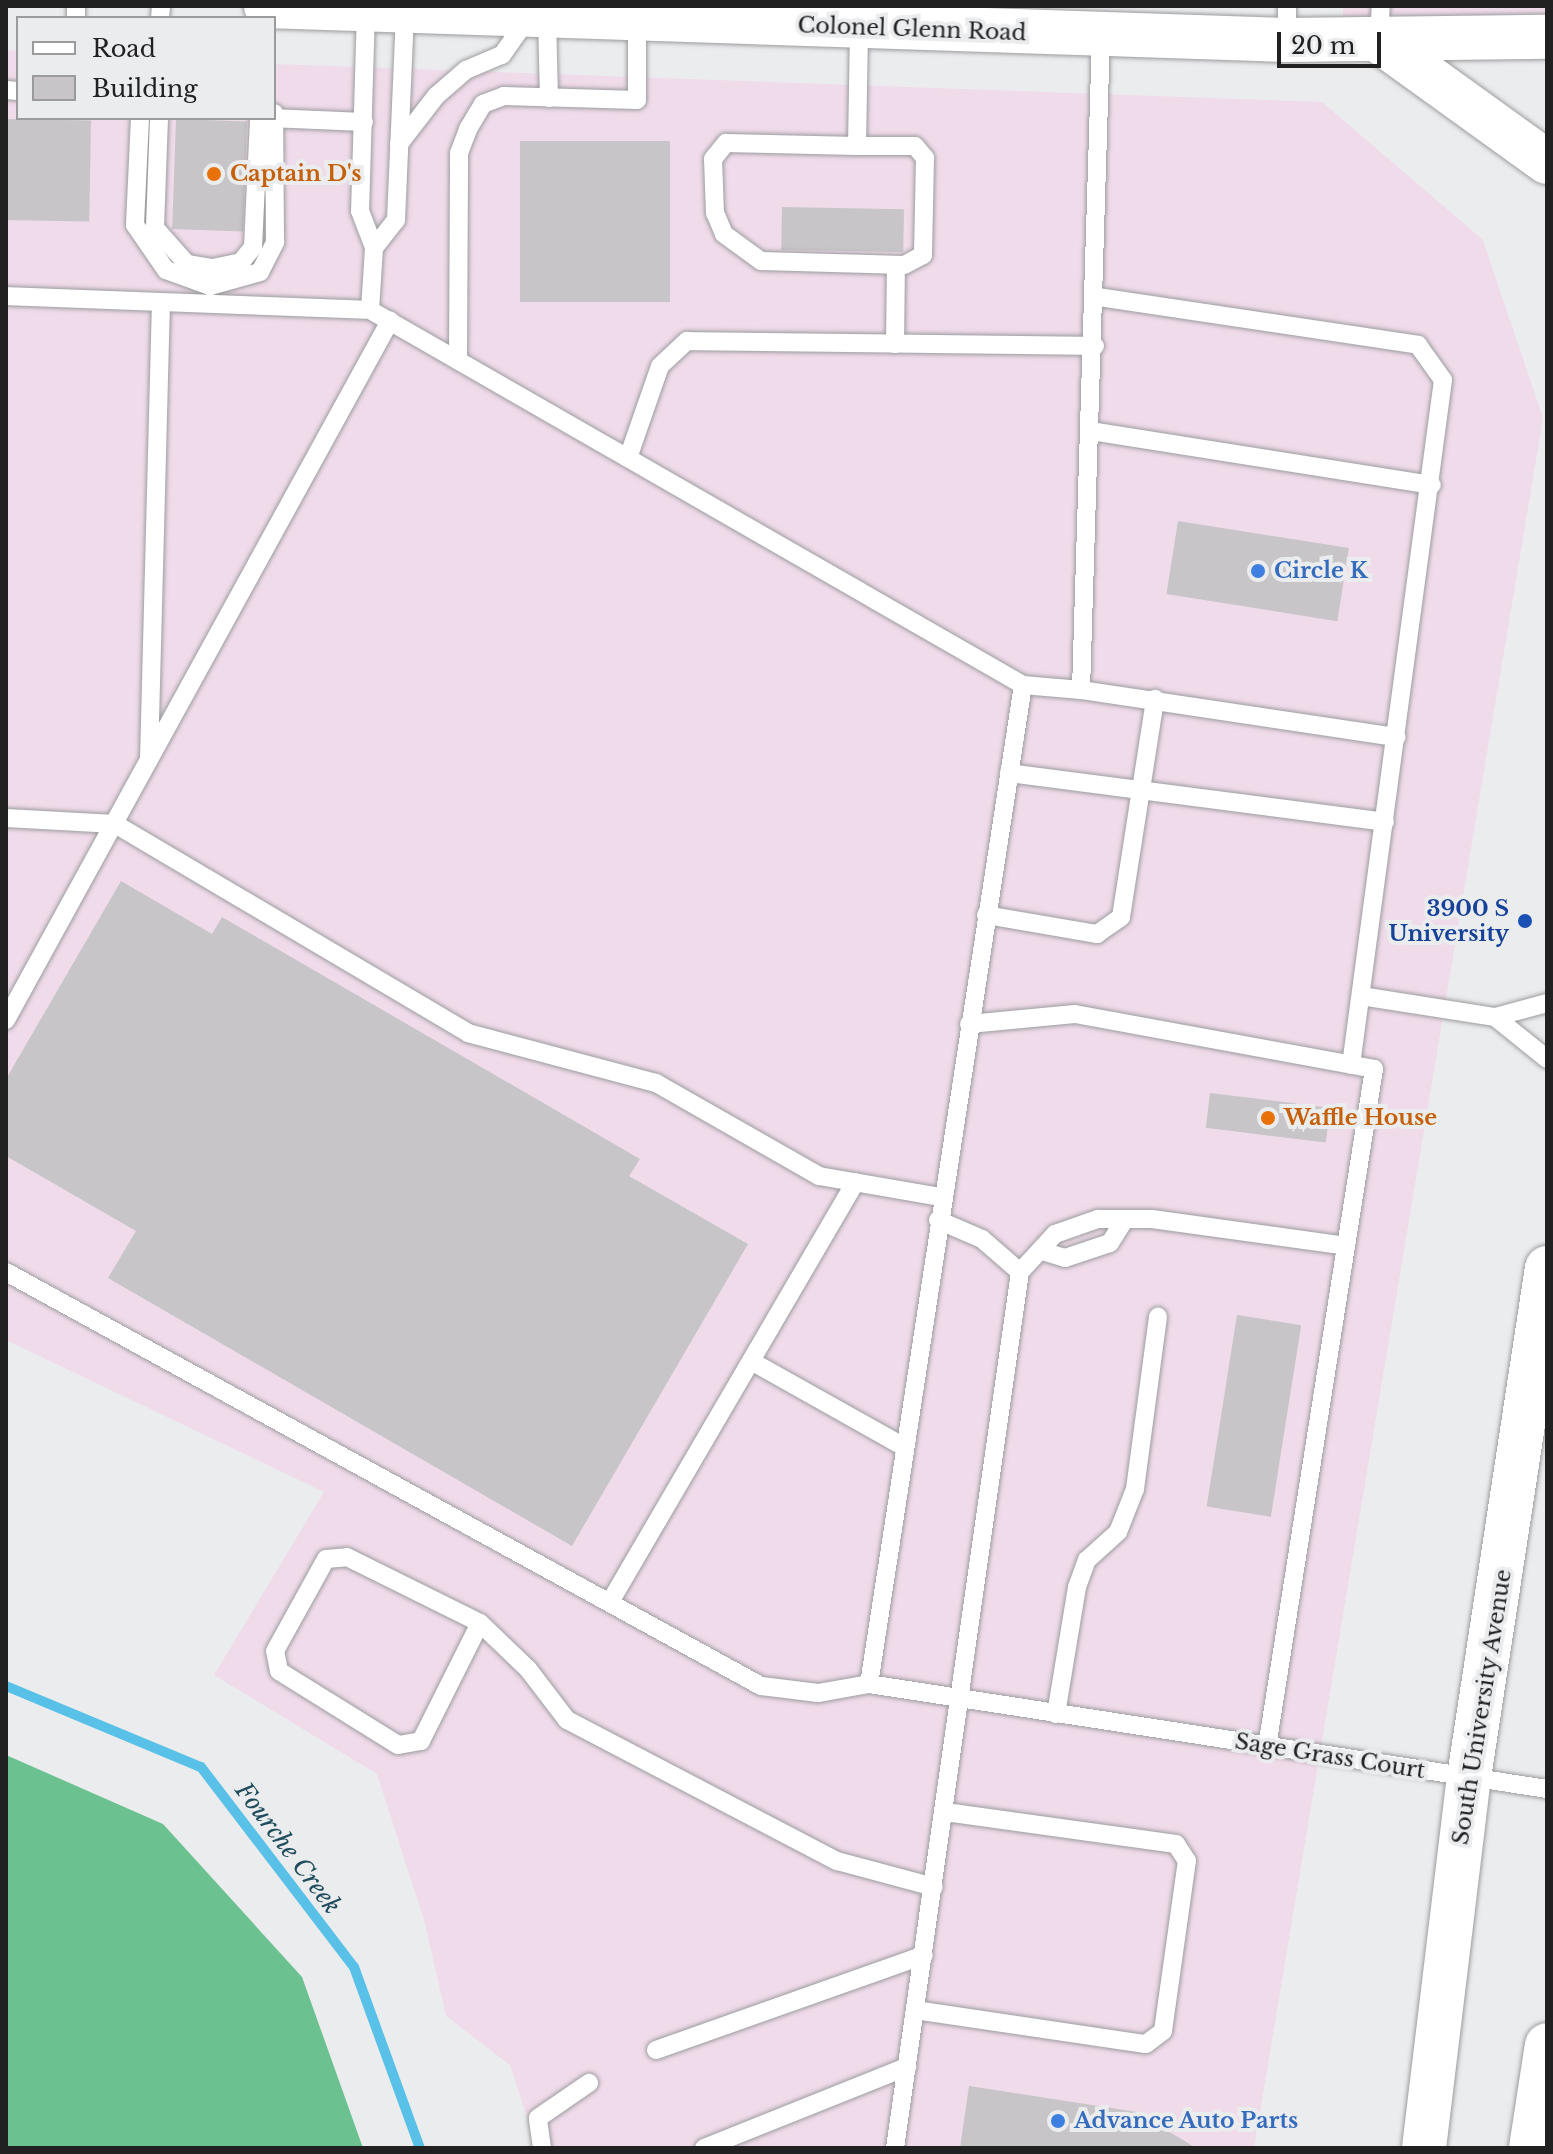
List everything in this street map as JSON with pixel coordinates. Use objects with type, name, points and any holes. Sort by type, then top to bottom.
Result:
[{"type":"main road","name":"Colonel Glenn Road","points":[[267,6],[561,15],[637,23],[692,15],[859,28],[916,18],[1101,34],[1287,23],[1380,24],[1547,60]]},
{"type":"main road","points":[[1380,24],[1547,162]]},
{"type":"main road","name":"Colonel Glenn Road","points":[[1461,42],[1547,37]]},
{"type":"main road","name":"South University Avenue","points":[[1424,2148],[1469,1777],[1547,1268]]},
{"type":"main road","points":[[1531,2148],[1547,2045]]},
{"type":"lane","points":[[370,310],[374,248],[360,211],[364,122],[387,10]]},
{"type":"lane","points":[[374,248],[396,220],[399,144],[387,10]]},
{"type":"lane","points":[[399,144],[436,96],[466,70],[502,55],[561,15]]},
{"type":"lane","points":[[549,98],[561,15]]},
{"type":"lane","points":[[458,360],[459,153],[483,104],[549,98],[637,100],[637,23]]},
{"type":"lane","points":[[857,146],[859,28]]},
{"type":"lane","points":[[1081,690],[1098,297],[1101,34]]},
{"type":"lane","points":[[276,117],[364,122]]},
{"type":"lane","points":[[140,120],[135,225],[166,270],[210,286],[238,281],[268,261],[275,242],[270,120]]},
{"type":"lane","points":[[159,120],[155,228],[187,264],[213,268],[241,262],[253,247],[270,120]]},
{"type":"lane","points":[[726,143],[857,146],[915,146],[925,158],[923,255],[896,265],[761,261],[739,251],[715,213],[713,159],[726,143]]},
{"type":"lane","points":[[895,344],[896,265]]},
{"type":"lane","points":[[6,296],[370,310],[1023,685],[1155,699],[1397,737]]},
{"type":"lane","points":[[1098,297],[1418,345],[1443,380],[1432,485],[1351,1065]]},
{"type":"lane","points":[[149,763],[161,302]]},
{"type":"lane","points":[[6,1020],[390,321]]},
{"type":"lane","points":[[628,458],[660,366],[687,341],[1095,346]]},
{"type":"lane","points":[[1091,431],[1432,485]]},
{"type":"lane","points":[[869,1684],[941,1197],[1023,685]]},
{"type":"lane","points":[[986,915],[1097,934],[1121,917],[1155,699]]},
{"type":"lane","points":[[1009,773],[1385,822]]},
{"type":"lane","points":[[6,818],[115,824],[468,1033],[656,1083],[819,1176],[941,1197]]},
{"type":"lane","points":[[1361,996],[1495,1017],[1547,1003]]},
{"type":"lane","points":[[969,1024],[1075,1014],[1374,1069],[1267,1747]]},
{"type":"lane","points":[[1495,1017],[1547,1059]]},
{"type":"lane","points":[[610,1602],[855,1182]]},
{"type":"lane","points":[[892,2147],[907,2067],[962,1699],[1020,1272],[1055,1234],[1098,1219],[1346,1246]]},
{"type":"lane","points":[[938,1220],[982,1239],[1020,1272]]},
{"type":"lane","points":[[1042,1251],[1065,1258],[1110,1243],[1124,1221]]},
{"type":"lane","name":"Sage Grass Court","points":[[6,1272],[761,1686],[818,1693],[869,1684],[1547,1789]]},
{"type":"lane","points":[[1056,1714],[1077,1587],[1087,1560],[1118,1532],[1135,1489],[1158,1317]]},
{"type":"lane","points":[[751,1361],[904,1447]]},
{"type":"lane","points":[[480,1623],[421,1741],[398,1745],[279,1671],[275,1651],[326,1559],[347,1557],[480,1623],[528,1669],[567,1720],[837,1861],[934,1887]]},
{"type":"lane","points":[[915,2010],[1146,2044],[1163,2031],[1187,1861],[1176,1844],[945,1812]]},
{"type":"lane","points":[[656,2050],[924,1955]]},
{"type":"lane","points":[[704,2148],[907,2067]]},
{"type":"lane","points":[[542,2148],[538,2118],[589,2083]]},
{"type":"shaded area","points":[[1343,6],[1547,6],[1547,41],[1343,41]]},
{"type":"shaded area","points":[[6,50],[16,51],[16,120],[276,120],[276,64],[1322,102],[1483,240],[1543,418],[1254,2148],[537,2148],[510,2065],[446,2016],[425,1923],[377,1774],[214,1675],[324,1492],[6,1340]]},
{"type":"green space","points":[[6,1755],[163,1824],[302,1977],[363,2148],[6,2148]]},
{"type":"building","points":[[6,119],[91,120],[89,221],[6,220]]},
{"type":"building","points":[[176,120],[247,121],[243,231],[172,229]]},
{"type":"building","points":[[520,141],[670,141],[670,302],[520,302]]},
{"type":"building","points":[[782,207],[904,209],[903,252],[781,250]]},
{"type":"building","name":"Circle K","points":[[1178,521],[1349,548],[1337,621],[1166,594]]},
{"type":"building","points":[[121,881],[212,934],[222,917],[640,1159],[629,1176],[748,1244],[572,1546],[108,1278],[136,1231],[6,1156],[6,1079]]},
{"type":"building","name":"Waffle House","points":[[1210,1093],[1330,1108],[1326,1142],[1206,1128]]},
{"type":"building","points":[[1237,1315],[1301,1325],[1271,1517],[1207,1507]]},
{"type":"building","name":"Advance Auto Parts","points":[[969,2086],[1137,2112],[1196,2148],[960,2148]]},
{"type":"waterway","name":"Fourche Creek","points":[[6,1686],[201,1767],[354,1967],[420,2148]]},
{"type":"place","name":"Captain D's","points":[[214,174]]},
{"type":"place","name":"Circle K","points":[[1258,571]]},
{"type":"place","name":"3900 S University","points":[[1525,921]]},
{"type":"place","name":"Waffle House","points":[[1268,1118]]},
{"type":"place","name":"Advance Auto Parts","points":[[1058,2121]]}]
